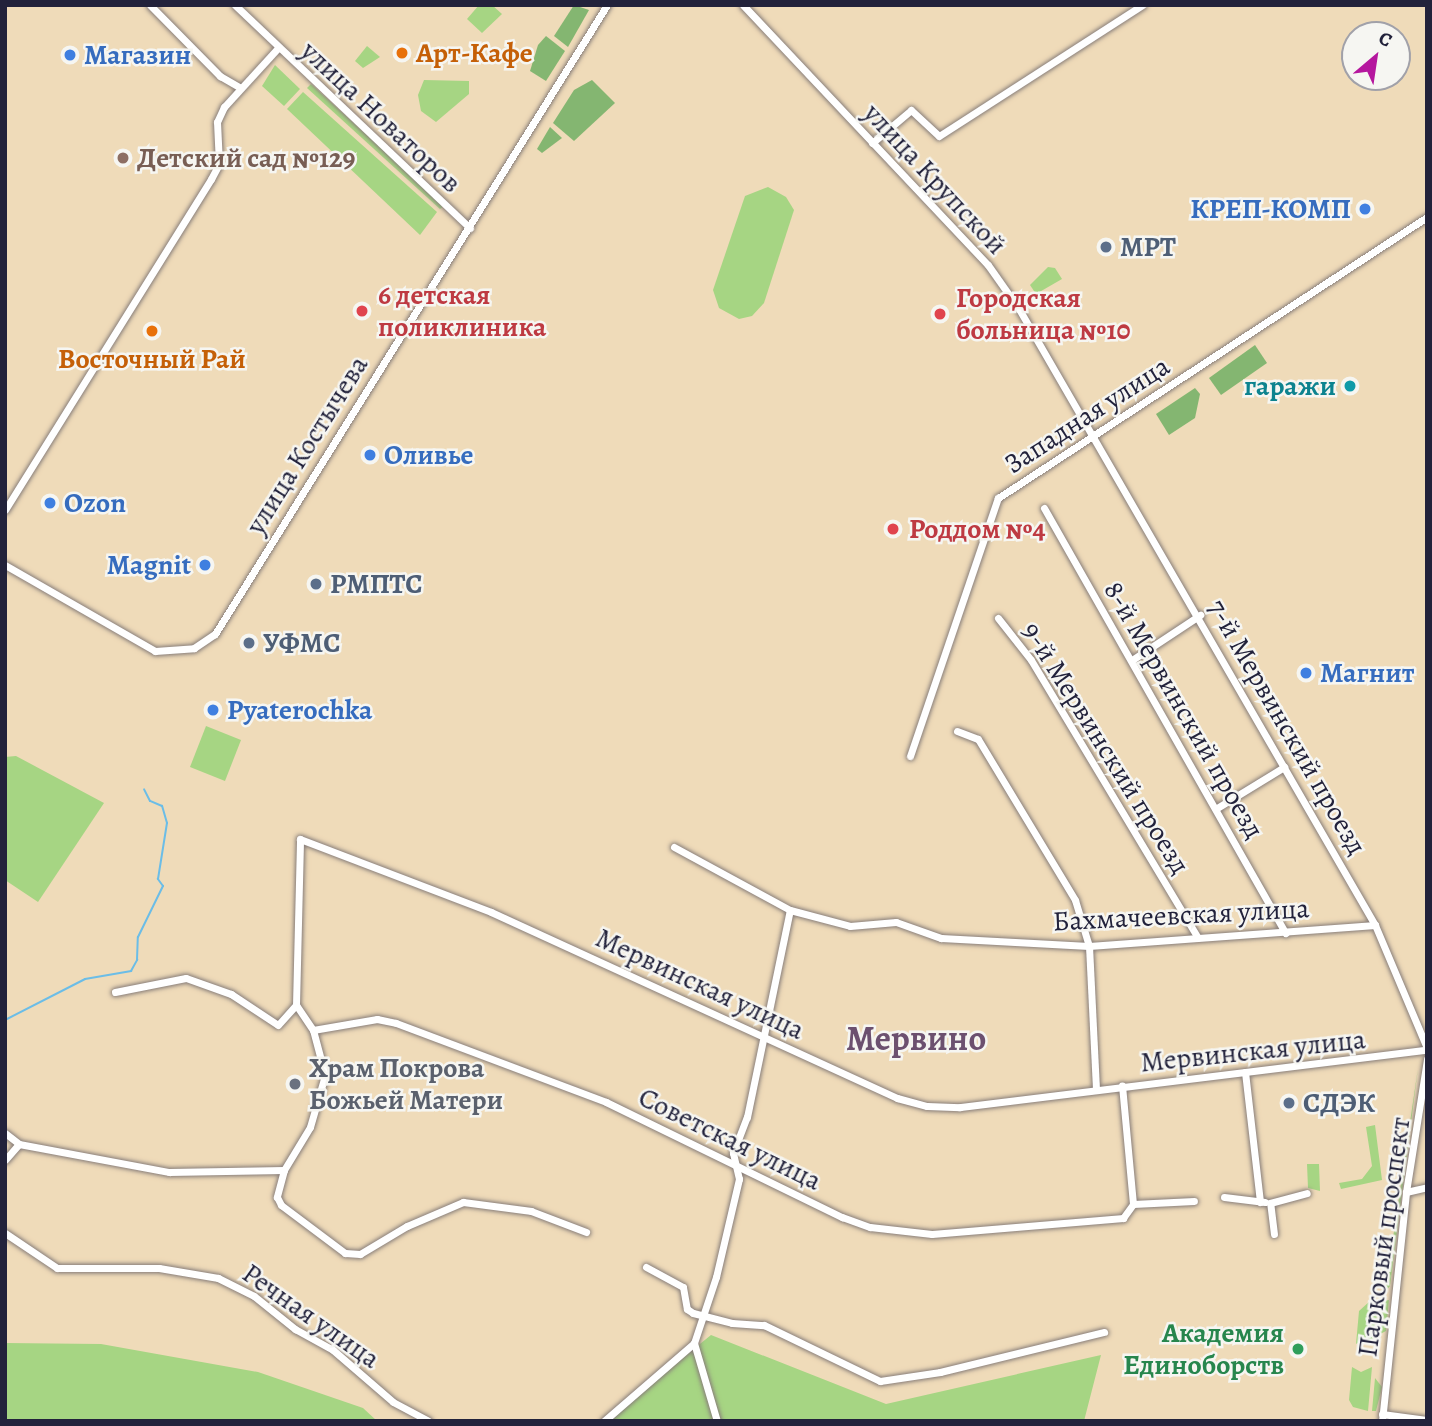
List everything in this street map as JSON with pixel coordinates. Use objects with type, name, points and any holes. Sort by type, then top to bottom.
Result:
[{"type":"street","points":[[150,5],[220,76],[239,87]]},
{"type":"street","name":"улица Новаторов","points":[[235,5],[277,49],[470,228]]},
{"type":"street","name":"улица Костычева","points":[[5,565],[155,651],[174,653],[205,644],[215,634],[607,5]]},
{"type":"street","name":"улица Крупской","points":[[743,5],[998,278],[1095,435]]},
{"type":"street","points":[[872,143],[911,110],[939,136],[1142,5]]},
{"type":"street","points":[[5,510],[215,172],[219,163],[217,122],[239,87],[277,49]]},
{"type":"street","name":"Западная улица","points":[[910,756],[998,498],[1427,217]]},
{"type":"street","name":"7-й Мервинский проезд","points":[[1095,435],[1376,925],[1427,1049]]},
{"type":"street","name":"8-й Мервинский проезд","points":[[1044,508],[1217,808],[1285,933]]},
{"type":"street","points":[[1132,660],[1200,615]]},
{"type":"street","name":"9-й Мервинский проезд","points":[[998,618],[1031,660],[1198,937]]},
{"type":"street","points":[[957,731],[978,739],[1075,900],[1089,946],[1096,1089]]},
{"type":"street","points":[[1217,808],[1284,766]]},
{"type":"street","name":"Мервинская улица","points":[[296,1005],[300,839],[491,912],[897,1098],[927,1106],[960,1107],[1427,1049]]},
{"type":"street","name":"Бахмачеевская улица","points":[[674,847],[790,910],[850,926],[896,922],[941,938],[1089,946],[1376,925]]},
{"type":"street","points":[[604,1421],[694,1343],[739,1179],[733,1153],[747,1117],[790,910]]},
{"type":"street","points":[[115,992],[186,978],[231,994],[278,1025],[296,1005],[313,1030],[323,1057],[323,1092],[303,1142],[284,1170],[277,1197],[281,1205],[345,1253],[360,1255],[407,1226],[463,1202],[531,1211],[586,1232]]},
{"type":"street","name":"Советская улица","points":[[313,1030],[377,1019],[396,1023],[606,1102],[735,1166],[870,1227],[932,1234],[1103,1222],[1123,1218],[1133,1204],[1194,1201]]},
{"type":"street","name":"Парковый проспект","points":[[1382,1418],[1406,1192],[1427,1059]]},
{"type":"street","points":[[1245,1072],[1260,1202]]},
{"type":"street","points":[[1122,1086],[1133,1204]]},
{"type":"street","points":[[5,1133],[19,1144],[169,1172],[284,1170]]},
{"type":"street","points":[[5,1160],[19,1144]]},
{"type":"street","points":[[1406,1192],[1427,1187]]},
{"type":"street","points":[[1224,1197],[1269,1203],[1307,1193]]},
{"type":"street","points":[[1269,1203],[1274,1234]]},
{"type":"street","name":"Речная улица","points":[[5,1233],[57,1268],[159,1268],[218,1278],[254,1296],[295,1329],[332,1350],[393,1402],[428,1421]]},
{"type":"street","points":[[646,1267],[683,1287],[687,1309],[703,1317],[764,1325],[867,1379],[880,1381],[940,1372],[1104,1332]]},
{"type":"street","points":[[694,1343],[717,1421]]},
{"type":"street","points":[[1382,1418],[1427,1420]]},
{"type":"green space","points":[[479,5],[492,5],[502,14],[482,33],[467,19]]},
{"type":"green space","points":[[574,5],[589,10],[568,47],[554,36]]},
{"type":"green space","points":[[546,36],[565,51],[546,81],[530,71],[538,45]]},
{"type":"green space","points":[[367,46],[380,57],[363,68],[355,61]]},
{"type":"green space","points":[[275,65],[300,89],[284,106],[262,86]]},
{"type":"green space","points":[[424,80],[469,81],[469,94],[436,122],[421,111],[418,95]]},
{"type":"green space","points":[[592,80],[615,103],[574,141],[553,123],[574,90]]},
{"type":"green space","points":[[311,84],[444,206],[440,209],[307,88]]},
{"type":"green space","points":[[303,92],[437,212],[420,235],[287,109]]},
{"type":"green space","points":[[550,127],[562,138],[542,153],[537,149]]},
{"type":"green space","points":[[768,187],[786,197],[794,210],[764,303],[752,316],[739,319],[719,308],[713,290],[745,196]]},
{"type":"green space","points":[[1048,267],[1055,268],[1062,279],[1036,294],[1030,285]]},
{"type":"green space","points":[[1255,345],[1267,363],[1221,395],[1209,378]]},
{"type":"green space","points":[[1195,388],[1200,394],[1195,418],[1169,435],[1156,414]]},
{"type":"green space","points":[[206,726],[241,740],[225,781],[190,767]]},
{"type":"green space","points":[[16,756],[104,803],[38,902],[5,880],[5,757]]},
{"type":"green space","points":[[1418,1068],[1390,1286],[1382,1295],[1388,1272]]},
{"type":"green space","points":[[1375,1125],[1382,1180],[1341,1189],[1339,1183],[1362,1179],[1372,1166],[1366,1127]]},
{"type":"green space","points":[[1307,1164],[1319,1164],[1320,1191],[1308,1188]]},
{"type":"green space","points":[[1389,1300],[1386,1331],[1380,1334],[1382,1301]]},
{"type":"green space","points":[[1370,1301],[1378,1301],[1374,1346],[1365,1338],[1356,1344],[1359,1311]]},
{"type":"green space","points":[[711,1335],[886,1404],[1101,1355],[1084,1421],[605,1421]]},
{"type":"green space","points":[[5,1343],[101,1344],[258,1372],[363,1408],[377,1421],[5,1421]]},
{"type":"green space","points":[[1352,1367],[1361,1372],[1372,1367],[1368,1411],[1353,1407],[1349,1400]]},
{"type":"green space","points":[[1375,1378],[1382,1387],[1376,1411],[1372,1411]]},
{"type":"waterway","points":[[5,1020],[85,979],[131,971],[137,960],[138,937],[163,886],[158,879],[167,823],[162,806],[150,801],[144,789]]},
{"type":"place","name":"Арт-Кафе","points":[[402,53]]},
{"type":"place","name":"Магазин","points":[[70,55]]},
{"type":"place","name":"Детский сад №129","points":[[123,158]]},
{"type":"place","name":"КРЕП-КОМП","points":[[1365,209]]},
{"type":"place","name":"МРТ","points":[[1106,247]]},
{"type":"place","name":"6 детская поликлиника","points":[[362,311]]},
{"type":"place","name":"Городская больница №10","points":[[940,314]]},
{"type":"place","name":"Восточный Рай","points":[[152,331]]},
{"type":"place","name":"гаражи","points":[[1350,386]]},
{"type":"place","name":"Оливье","points":[[370,455]]},
{"type":"place","name":"Ozon","points":[[50,503]]},
{"type":"place","name":"Роддом №4","points":[[893,529]]},
{"type":"place","name":"Magnit","points":[[205,565]]},
{"type":"place","name":"РМПТС","points":[[316,584]]},
{"type":"place","name":"УФМС","points":[[249,643]]},
{"type":"place","name":"Магнит","points":[[1306,673]]},
{"type":"place","name":"Pyaterochka","points":[[213,710]]},
{"type":"place","name":"Храм Покрова Божьей Матери","points":[[295,1084]]},
{"type":"place","name":"СДЭК","points":[[1289,1103]]},
{"type":"place","name":"Академия Единоборств","points":[[1298,1349]]},
{"type":"district","name":"Мервино","points":[[916,1038]]}]
